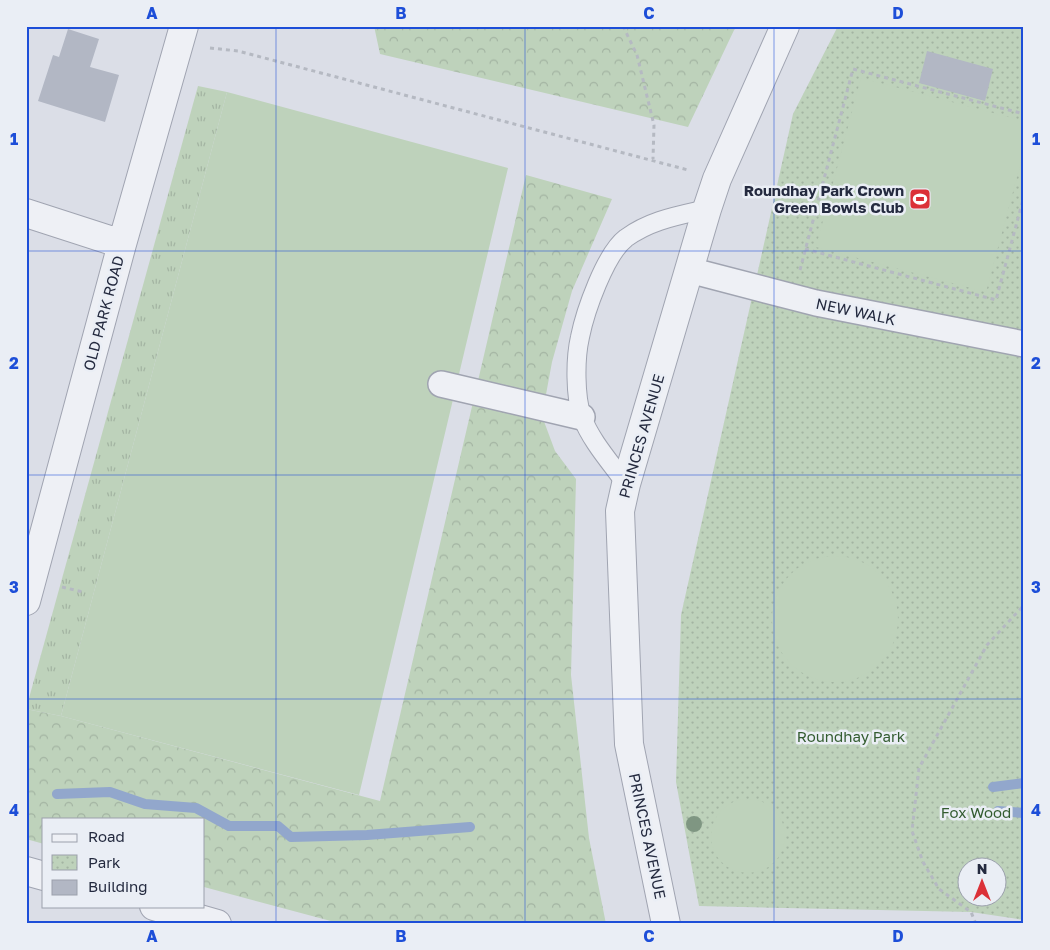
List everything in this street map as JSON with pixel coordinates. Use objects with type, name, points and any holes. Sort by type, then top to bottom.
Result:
[{"type":"street","name":"PRINCES AVENUE","points":[[666,924],[629,744],[620,510],[626,484],[717,179],[785,26]]},
{"type":"street","name":"OLD PARK ROAD","points":[[26,601],[122,244],[182,35]]},
{"type":"street","points":[[26,213],[122,244]]},
{"type":"street","name":"NEW WALK","points":[[689,270],[816,303],[1024,344]]},
{"type":"street","points":[[441,384],[582,417]]},
{"type":"street","points":[[26,871],[42,875]]},
{"type":"street","points":[[161,908],[217,924]]},
{"type":"lane","points":[[626,484],[603,452],[582,417],[577,386],[580,338],[600,273],[624,240],[655,220],[707,209]]},
{"type":"path","points":[[623,26],[637,55],[654,124],[653,159]]},
{"type":"path","points":[[182,35],[238,52],[653,159],[717,179]]},
{"type":"path","points":[[1024,114],[853,69],[805,249],[996,300],[1024,196]]},
{"type":"path","points":[[976,924],[971,912],[939,889],[923,862],[917,846],[912,830],[919,768],[987,645],[1024,605]]},
{"type":"green space","points":[[374,26],[736,26],[688,127],[380,54]]},
{"type":"green space","name":"Roundhay Park","points":[[838,26],[1024,26],[1024,920],[971,912],[699,906],[676,782],[681,615],[793,114]]},
{"type":"green space","name":"Roundhay Park Crown Green Bowls Club","points":[[861,78],[1024,121],[1024,151],[986,292],[816,247]]},
{"type":"green space","points":[[198,86],[227,92],[61,716],[26,709]]},
{"type":"green space","points":[[227,92],[508,168],[359,795],[61,716]]},
{"type":"green space","points":[[526,175],[612,199],[572,291],[552,362],[542,416],[555,451],[576,479],[571,675],[589,838],[606,924],[342,924],[205,887],[205,818],[42,818],[42,843],[26,839],[26,709],[61,716],[380,801]]},
{"type":"green space","points":[[835,556],[859,560],[880,574],[894,595],[898,619],[894,643],[880,664],[859,678],[835,682],[811,678],[790,664],[776,643],[772,619],[776,595],[790,574],[811,560]]},
{"type":"green space","points":[[748,799],[769,805],[779,815],[785,836],[779,857],[769,867],[748,873],[727,867],[717,857],[711,836],[717,815],[727,805]]},
{"type":"building","points":[[68,29],[99,39],[90,67],[119,75],[105,122],[38,101],[53,55],[59,57]]},
{"type":"building","points":[[927,51],[993,69],[985,101],[919,83]]},
{"type":"waterway","points":[[993,787],[1024,783]]},
{"type":"waterway","points":[[57,794],[110,792],[145,804],[196,808],[229,826],[278,826],[291,837],[367,835],[470,827]]},
{"type":"waterway","points":[[998,811],[1024,813]]},
{"type":"place","name":"Roundhay Park Crown Green Bowls Club","points":[[920,199]]},
{"type":"park label","name":"Fox Wood","points":[[976,812]]}]
